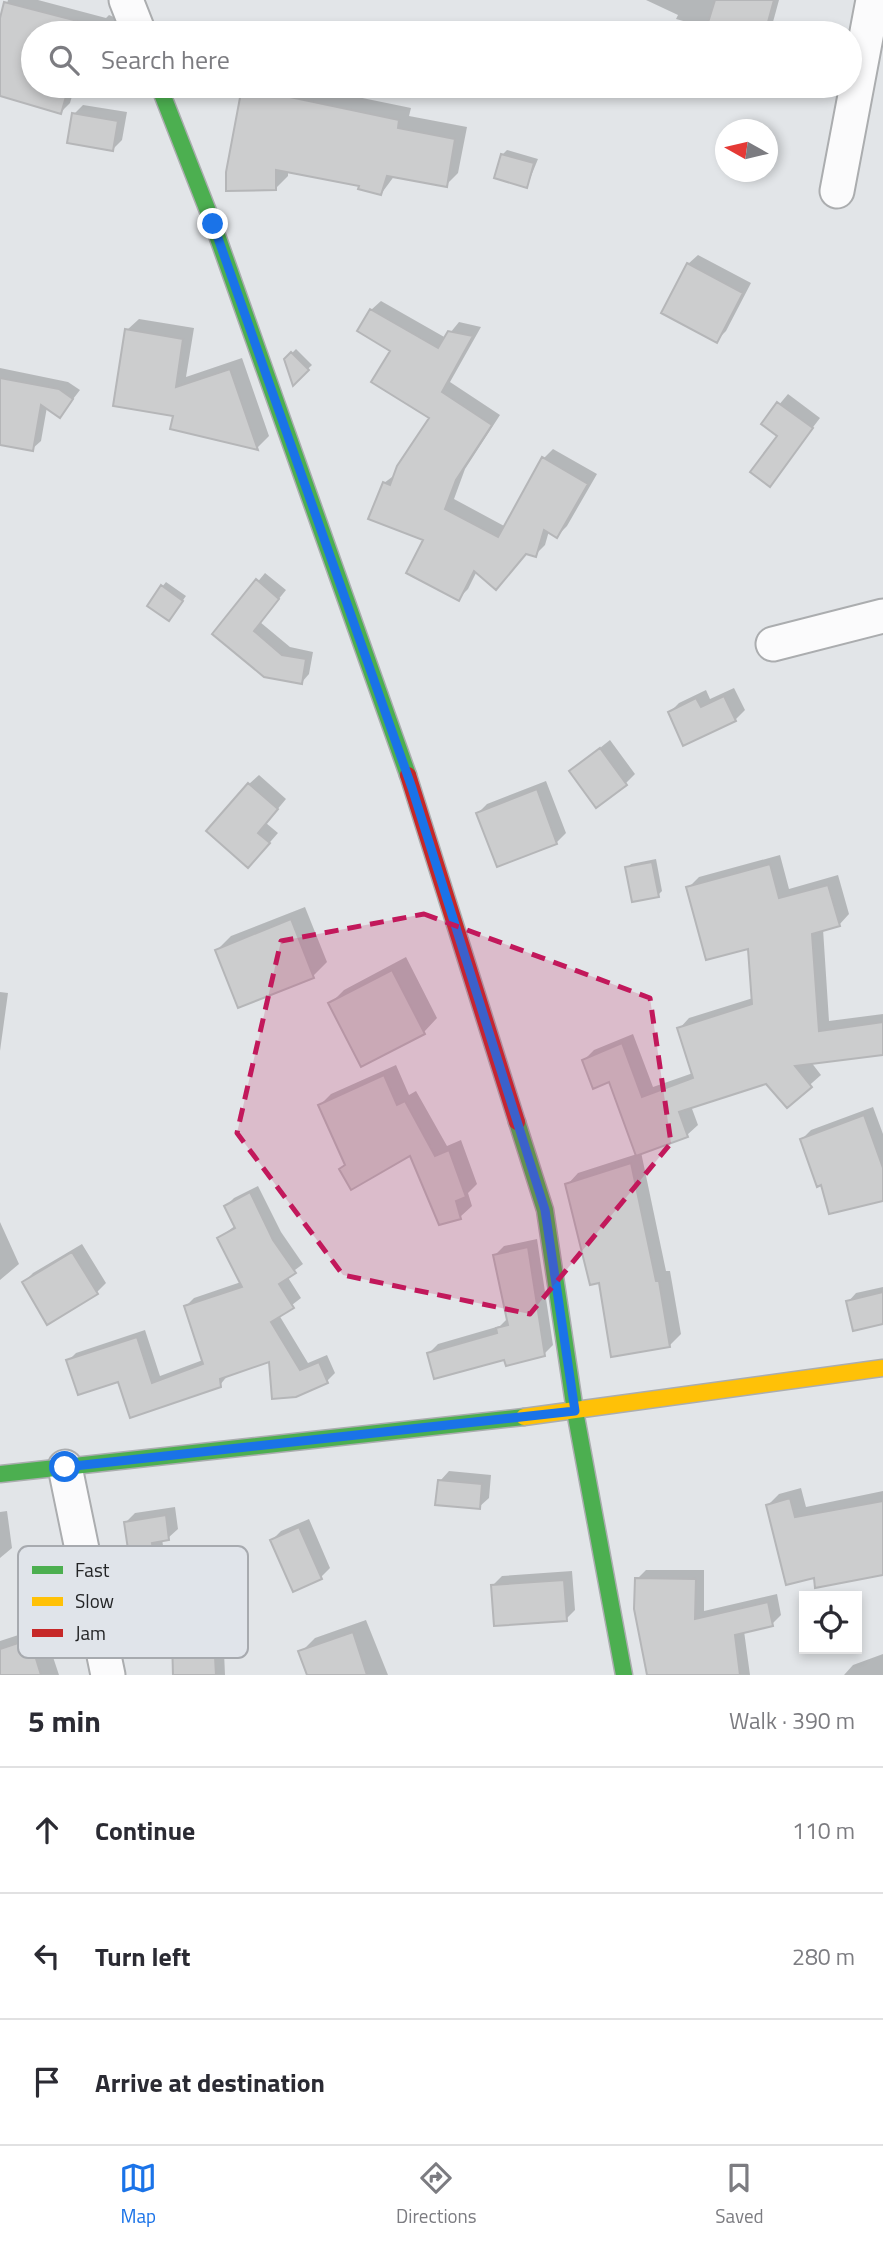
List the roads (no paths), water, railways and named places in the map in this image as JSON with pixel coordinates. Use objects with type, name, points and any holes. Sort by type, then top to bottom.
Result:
[{"type":"street","points":[[126,0],[134,21]]},
{"type":"street","points":[[862,58],[873,0]]},
{"type":"street","points":[[164,98],[213,224],[408,775],[545,1210],[575,1411],[624,1675]]},
{"type":"street","points":[[837,191],[855,98]]},
{"type":"street","points":[[773,644],[883,616]]},
{"type":"street","points":[[0,1474],[575,1411],[883,1368]]},
{"type":"street","points":[[65,1467],[81,1546]]}]
